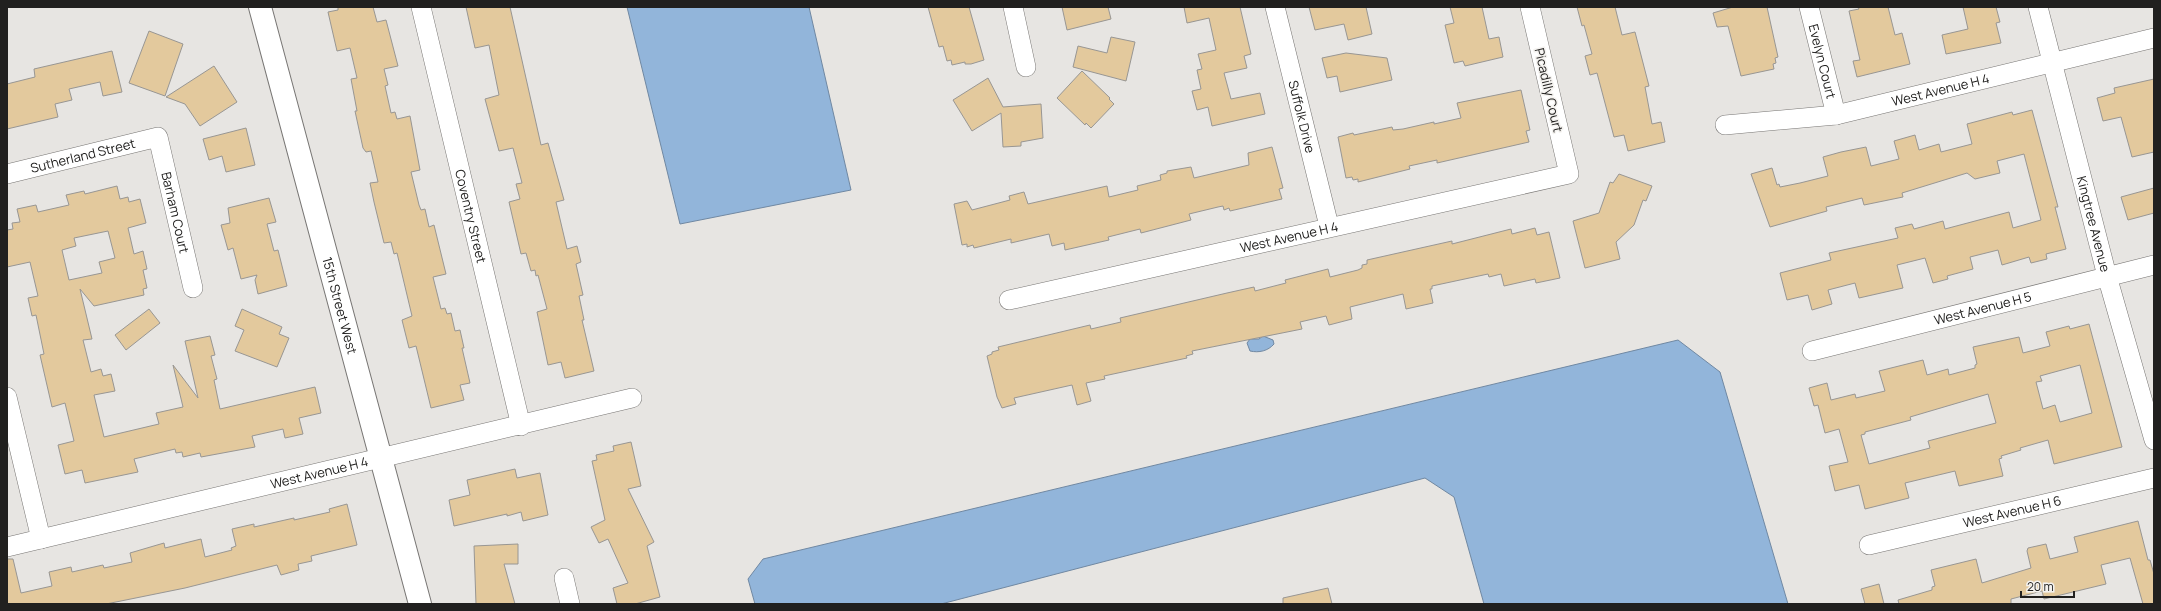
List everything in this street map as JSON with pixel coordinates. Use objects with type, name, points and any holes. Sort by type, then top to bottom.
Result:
[{"type":"street","name":"15th Street West","points":[[260,7],[420,604]]},
{"type":"street","name":"Coventry Street","points":[[421,7],[521,426]]},
{"type":"street","points":[[1013,7],[1026,66]]},
{"type":"street","name":"Suffolk Drive","points":[[1275,7],[1329,226]]},
{"type":"street","name":"Picadilly Court","points":[[1530,7],[1569,174]]},
{"type":"street","name":"Evelyn Court","points":[[1809,7],[1836,115]]},
{"type":"street","name":"Kingtree Avenue","points":[[2038,7],[2107,276],[2154,440]]},
{"type":"street","name":"West Avenue H 4","points":[[1725,125],[1836,115],[2154,38]]},
{"type":"street","name":"Sutherland Street","points":[[7,174],[158,137]]},
{"type":"street","name":"Barham Court","points":[[158,137],[193,288]]},
{"type":"street","name":"West Avenue H 4","points":[[1009,300],[1329,226],[1569,174]]},
{"type":"street","name":"West Avenue H 5","points":[[1812,351],[2107,276],[2154,266]]},
{"type":"street","points":[[7,397],[41,539]]},
{"type":"street","name":"West Avenue H 4","points":[[7,547],[521,426],[632,398]]},
{"type":"street","name":"West Avenue H 6","points":[[1870,545],[2154,478]]},
{"type":"street","points":[[564,578],[570,604]]},
{"type":"water","points":[[627,7],[809,7],[851,190],[680,224]]},
{"type":"water","points":[[1263,336],[1273,340],[1274,344],[1263,351],[1250,351],[1247,343],[1250,339],[1259,339]]},
{"type":"water","points":[[1678,340],[1720,372],[1788,604],[1484,604],[1454,497],[1425,478],[941,604],[755,604],[748,579],[763,559]]},
{"type":"building","points":[[338,7],[373,7],[377,22],[386,20],[398,66],[384,69],[388,85],[385,86],[391,113],[395,112],[397,119],[410,116],[420,170],[411,172],[421,210],[425,209],[429,227],[434,225],[446,274],[433,277],[441,309],[445,308],[447,314],[451,313],[455,331],[460,330],[464,348],[462,348],[470,383],[460,385],[464,400],[431,408],[416,346],[409,348],[402,320],[412,316],[397,253],[394,254],[391,242],[384,243],[374,202],[370,183],[378,182],[371,151],[366,152],[363,148],[355,111],[357,111],[351,79],[357,78],[350,48],[337,51],[328,12],[338,10]]},
{"type":"building","points":[[466,7],[510,7],[541,145],[548,143],[564,200],[556,202],[567,249],[577,246],[581,262],[576,264],[583,295],[579,296],[584,320],[582,320],[594,371],[565,378],[561,362],[548,365],[537,312],[547,309],[538,275],[536,276],[535,270],[531,271],[526,253],[521,254],[509,202],[520,199],[516,184],[522,183],[513,148],[499,151],[485,99],[499,95],[489,45],[475,48]]},
{"type":"building","points":[[928,7],[969,7],[984,60],[971,64],[965,64],[965,62],[952,65],[951,60],[947,61],[943,46],[939,47]]},
{"type":"building","points":[[1062,7],[1108,7],[1111,19],[1067,30]]},
{"type":"building","points":[[1184,7],[1240,7],[1251,54],[1244,56],[1247,68],[1224,73],[1231,99],[1260,93],[1265,114],[1212,126],[1208,107],[1197,110],[1192,91],[1201,89],[1197,70],[1202,69],[1198,54],[1216,50],[1209,18],[1187,23]]},
{"type":"building","points":[[1309,7],[1366,7],[1372,34],[1348,40],[1344,24],[1315,30]]},
{"type":"building","points":[[1450,7],[1482,7],[1489,39],[1499,37],[1503,57],[1465,66],[1463,61],[1454,63],[1445,25],[1454,23]]},
{"type":"building","points":[[1577,7],[1615,7],[1622,35],[1635,32],[1649,86],[1645,87],[1652,124],[1661,122],[1665,142],[1628,151],[1624,135],[1614,137],[1597,73],[1590,75],[1585,56],[1592,54]]},
{"type":"building","points":[[1733,7],[1767,7],[1778,57],[1775,58],[1776,63],[1773,64],[1774,69],[1741,76],[1728,26],[1717,27],[1713,13]]},
{"type":"building","points":[[1858,7],[1888,7],[1895,35],[1902,33],[1910,64],[1857,77],[1853,61],[1860,60],[1849,11],[1859,9]]},
{"type":"building","points":[[1963,7],[1996,7],[2000,22],[1996,23],[2001,43],[1946,54],[1942,35],[1968,29]]},
{"type":"building","points":[[149,31],[183,44],[165,96],[129,83]]},
{"type":"building","points":[[1111,37],[1135,42],[1126,81],[1073,67],[1078,46],[1107,53]]},
{"type":"building","points":[[112,51],[122,92],[103,96],[100,82],[69,89],[72,100],[55,104],[58,117],[7,129],[7,84],[35,77],[34,69]]},
{"type":"building","points":[[1346,53],[1387,58],[1392,80],[1340,92],[1337,76],[1327,78],[1322,58]]},
{"type":"building","points":[[214,66],[237,102],[200,126],[185,104],[166,97]]},
{"type":"building","points":[[1082,71],[1110,98],[1109,99],[1114,104],[1091,128],[1086,123],[1085,125],[1057,98]]},
{"type":"building","points":[[988,78],[1003,107],[1041,104],[1043,138],[1021,142],[1021,146],[1003,147],[1001,113],[972,131],[953,100]]},
{"type":"building","points":[[2154,79],[2154,152],[2132,157],[2121,117],[2103,121],[2097,98],[2115,93],[2114,88]]},
{"type":"building","points":[[1521,90],[1530,130],[1526,131],[1529,142],[1437,163],[1437,160],[1409,166],[1410,169],[1358,182],[1358,179],[1353,180],[1352,177],[1346,178],[1338,137],[1353,133],[1354,135],[1392,127],[1393,130],[1403,129],[1461,118],[1457,103]]},
{"type":"building","points":[[2032,110],[2058,207],[2055,207],[2066,249],[2046,254],[2047,259],[2031,263],[2029,257],[2002,265],[1998,250],[1970,257],[1973,269],[1947,276],[1948,279],[1933,283],[1925,258],[1897,265],[1903,288],[1859,298],[1855,283],[1828,290],[1832,304],[1812,310],[1808,295],[1787,300],[1780,273],[1831,260],[1829,253],[1898,238],[1895,228],[1912,224],[1914,229],[1943,221],[1945,229],[2009,212],[2013,228],[2041,220],[2024,154],[1997,161],[2000,173],[1975,179],[1967,173],[1902,193],[1903,197],[1864,205],[1862,198],[1826,207],[1827,211],[1770,227],[1751,174],[1772,168],[1777,185],[1779,184],[1780,187],[1800,183],[1828,176],[1823,157],[1841,152],[1866,147],[1871,166],[1899,159],[1894,141],[1915,135],[1919,150],[1939,144],[1941,152],[1972,144],[1967,124],[2012,112],[2013,115]]},
{"type":"building","points":[[246,128],[255,165],[226,172],[222,156],[209,160],[203,139]]},
{"type":"building","points":[[1272,147],[1283,188],[1279,189],[1282,199],[1230,211],[1229,208],[1224,210],[1223,206],[1218,207],[1189,214],[1191,220],[1141,233],[1140,229],[1108,237],[1109,240],[1065,250],[1064,243],[1052,246],[1049,234],[1011,243],[1011,239],[974,248],[973,245],[967,247],[967,244],[962,245],[954,204],[967,201],[972,210],[1010,200],[1009,196],[1024,192],[1028,204],[1107,186],[1109,197],[1138,190],[1137,186],[1161,180],[1160,175],[1167,173],[1167,171],[1191,167],[1194,178],[1249,165],[1248,153]]},
{"type":"building","points":[[1619,174],[1652,186],[1646,201],[1643,200],[1634,225],[1616,242],[1620,259],[1585,268],[1573,221],[1599,213],[1610,182],[1613,183]]},
{"type":"building","points":[[117,186],[120,199],[128,197],[129,202],[140,199],[146,223],[128,228],[134,254],[143,251],[147,269],[143,270],[147,288],[143,289],[144,295],[94,306],[80,289],[92,339],[83,340],[91,372],[101,369],[103,376],[111,374],[115,391],[94,395],[104,437],[159,424],[156,413],[183,407],[173,365],[198,398],[185,341],[210,336],[215,355],[211,356],[217,379],[214,380],[220,409],[315,387],[321,413],[299,418],[303,434],[285,438],[283,429],[252,436],[255,447],[201,457],[200,453],[183,457],[182,452],[176,453],[175,449],[134,459],[138,472],[85,483],[82,470],[65,474],[58,445],[74,441],[65,403],[52,407],[40,355],[44,354],[36,315],[32,316],[28,298],[38,296],[30,262],[7,267],[7,230],[13,229],[12,223],[20,222],[17,209],[36,205],[38,212],[69,205],[66,195],[84,191],[85,194]],"holes":[[[108,231],[115,258],[99,262],[102,273],[69,280],[62,250],[76,246],[74,238]]]},
{"type":"building","points":[[2154,188],[2154,213],[2128,220],[2121,197]]},
{"type":"building","points":[[269,198],[276,222],[267,224],[274,251],[278,250],[287,286],[258,294],[255,280],[257,275],[241,279],[233,248],[228,250],[221,225],[230,223],[228,208]]},
{"type":"building","points":[[1535,228],[1537,235],[1549,232],[1560,278],[1536,283],[1535,279],[1504,286],[1501,274],[1489,277],[1488,274],[1432,286],[1432,289],[1430,289],[1433,303],[1406,309],[1403,294],[1350,307],[1352,319],[1329,325],[1326,316],[1300,322],[1302,329],[1192,351],[1193,354],[1186,356],[1187,358],[1104,376],[1105,379],[1086,383],[1091,401],[1077,405],[1072,385],[1014,398],[1016,404],[1002,408],[997,397],[987,356],[992,354],[992,352],[999,350],[998,347],[1090,325],[1091,329],[1121,322],[1120,318],[1254,287],[1255,291],[1286,283],[1285,280],[1328,269],[1330,277],[1358,270],[1362,268],[1362,265],[1367,264],[1367,260],[1452,241],[1452,244],[1511,229],[1512,234]]},
{"type":"building","points":[[149,309],[160,323],[126,350],[115,335]]},
{"type":"building","points":[[242,309],[282,327],[279,334],[289,338],[277,367],[235,351],[244,330],[235,326]]},
{"type":"building","points":[[2089,324],[2122,447],[2054,464],[2048,440],[2020,448],[2021,450],[2001,456],[2002,458],[1999,459],[2003,476],[1959,486],[1955,471],[1905,483],[1909,498],[1865,509],[1859,485],[1835,491],[1829,466],[1848,462],[1839,429],[1825,433],[1818,405],[1814,406],[1809,388],[1827,383],[1831,400],[1855,394],[1856,398],[1885,391],[1879,371],[1923,360],[1927,375],[1948,369],[1949,375],[1975,368],[1975,365],[1977,364],[1973,347],[2019,337],[2023,353],[2050,346],[2046,332],[2069,326],[2070,329]],"holes":[[[2080,365],[2092,413],[2060,422],[2055,405],[2043,409],[2036,382],[2042,381],[2040,376]],[[1988,394],[1996,423],[1928,441],[1930,448],[1869,464],[1861,435],[1865,434],[1865,432],[1911,420],[1910,417]]]},
{"type":"building","points":[[631,442],[641,486],[628,489],[654,542],[647,546],[660,597],[635,604],[617,604],[613,588],[628,583],[608,539],[599,543],[591,527],[605,520],[592,461],[597,460],[596,455],[614,451],[613,446]]},
{"type":"building","points":[[515,469],[517,478],[540,473],[548,515],[523,521],[521,512],[454,526],[449,500],[470,495],[467,480]]},
{"type":"building","points":[[347,504],[357,545],[311,556],[312,561],[298,564],[299,570],[281,575],[277,565],[185,588],[106,604],[7,604],[7,559],[13,559],[21,593],[52,586],[49,572],[71,567],[72,572],[103,565],[104,568],[132,562],[130,553],[164,543],[165,548],[201,539],[205,557],[232,550],[231,548],[236,546],[232,529],[254,524],[254,527],[294,518],[294,520],[330,512],[329,509]]},
{"type":"building","points":[[2138,521],[2148,560],[2150,560],[2154,574],[2154,604],[2143,604],[2130,558],[2101,565],[2106,584],[2044,599],[2042,591],[2011,599],[2011,604],[1899,604],[1898,600],[1932,590],[1932,587],[1935,586],[1931,570],[1976,559],[1982,583],[2031,568],[2027,551],[2028,548],[2046,544],[2050,559],[2078,552],[2074,537]]},
{"type":"building","points":[[518,544],[518,564],[504,564],[515,604],[476,604],[474,546]]},
{"type":"building","points":[[1879,584],[1884,604],[1865,604],[1861,589]]},
{"type":"building","points":[[1328,588],[1332,604],[1283,604],[1283,598]]}]
